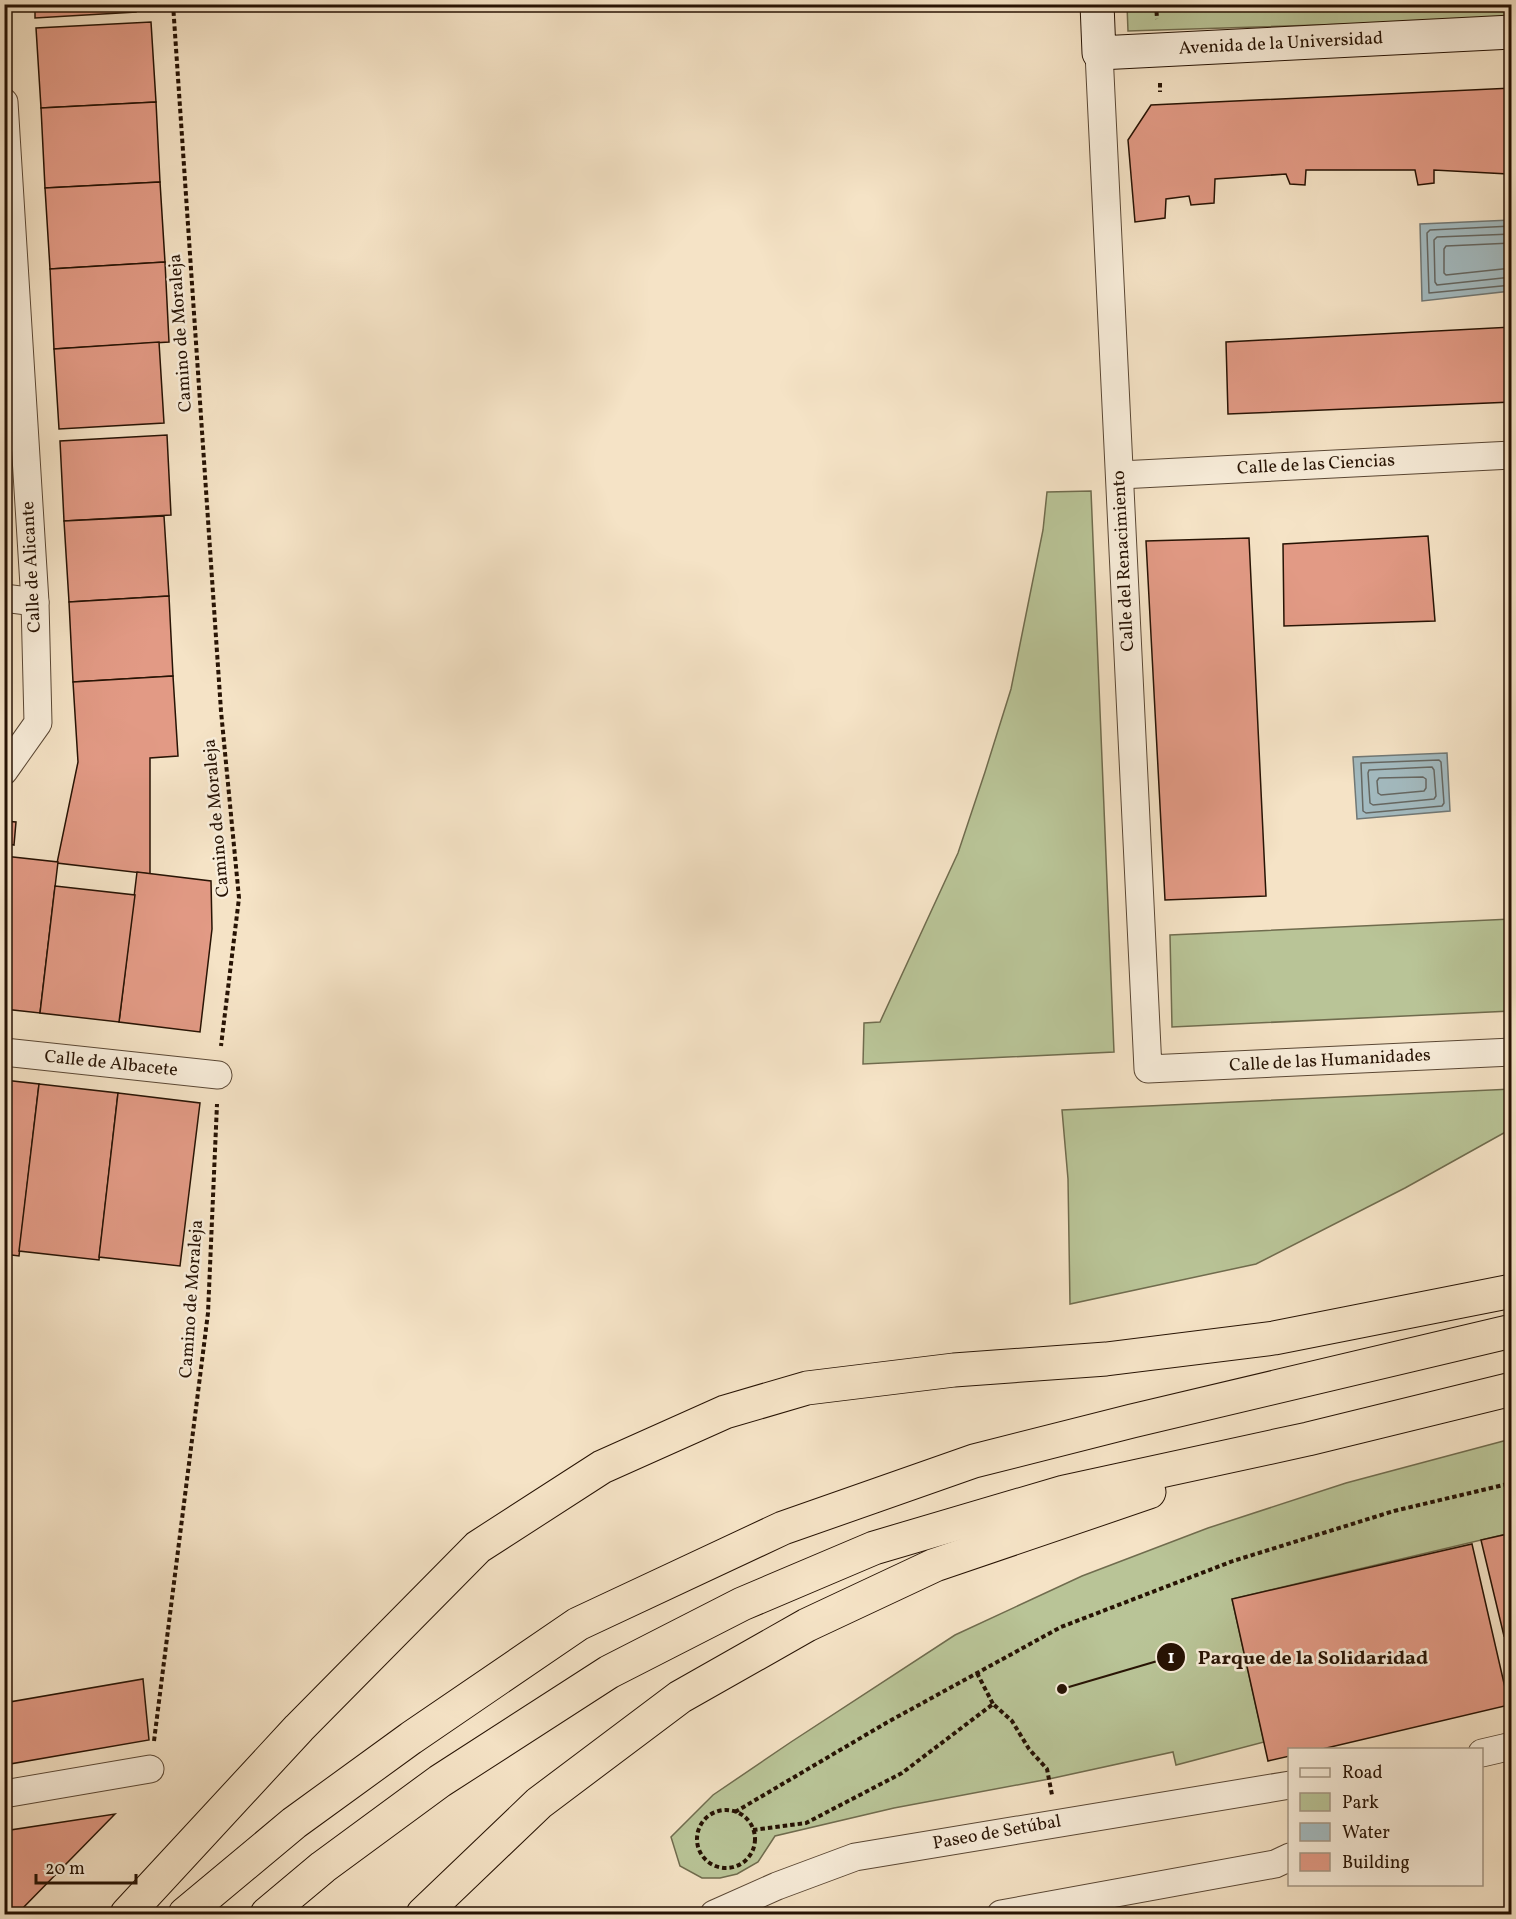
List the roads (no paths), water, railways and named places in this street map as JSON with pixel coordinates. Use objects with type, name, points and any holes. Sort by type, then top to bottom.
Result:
[{"type":"highway","points":[[127,1914],[299,1728],[478,1547],[602,1467],[725,1412],[807,1388],[954,1370],[1106,1359],[1274,1338],[1512,1291]]},
{"type":"highway","points":[[185,1914],[294,1822],[411,1738],[578,1624],[783,1528],[974,1461],[1132,1420],[1512,1331]]},
{"type":"highway","points":[[267,1914],[323,1867],[440,1782],[609,1672],[742,1604],[874,1548],[1064,1492],[1308,1439],[1512,1389]]},
{"type":"highway","points":[[423,1914],[538,1803],[680,1697],[807,1625],[935,1565],[1308,1439]]},
{"type":"main road","points":[[1097,4],[1099,53]]},
{"type":"main road","name":"Avenida de la Universidad","points":[[1099,53],[1512,32]]},
{"type":"street","name":"Calle del Renacimiento","points":[[1099,53],[1148,1069]]},
{"type":"street","name":"Calle de Alicante","points":[[4,102],[35,602],[38,723],[4,771]]},
{"type":"street","name":"Calle de las Ciencias","points":[[1120,475],[1512,455]]},
{"type":"street","points":[[4,598],[35,602]]},
{"type":"street","name":"Calle de Albacete","points":[[4,1052],[218,1075]]},
{"type":"street","name":"Calle de las Humanidades","points":[[1148,1069],[1512,1052]]},
{"type":"street","points":[[1483,1753],[1512,1746]]},
{"type":"street","points":[[4,1794],[150,1769]]},
{"type":"street","name":"Paseo de Setúbal","points":[[714,1914],[777,1886],[855,1857],[1288,1785]]},
{"type":"street","points":[[1001,1914],[1275,1864],[1288,1858]]},
{"type":"water","points":[[1511,220],[1511,291],[1422,301],[1420,224]]},
{"type":"water","points":[[1447,753],[1450,811],[1357,819],[1353,757]]},
{"type":"place","name":"Parque de la Solidaridad","points":[[1062,1689]]}]
